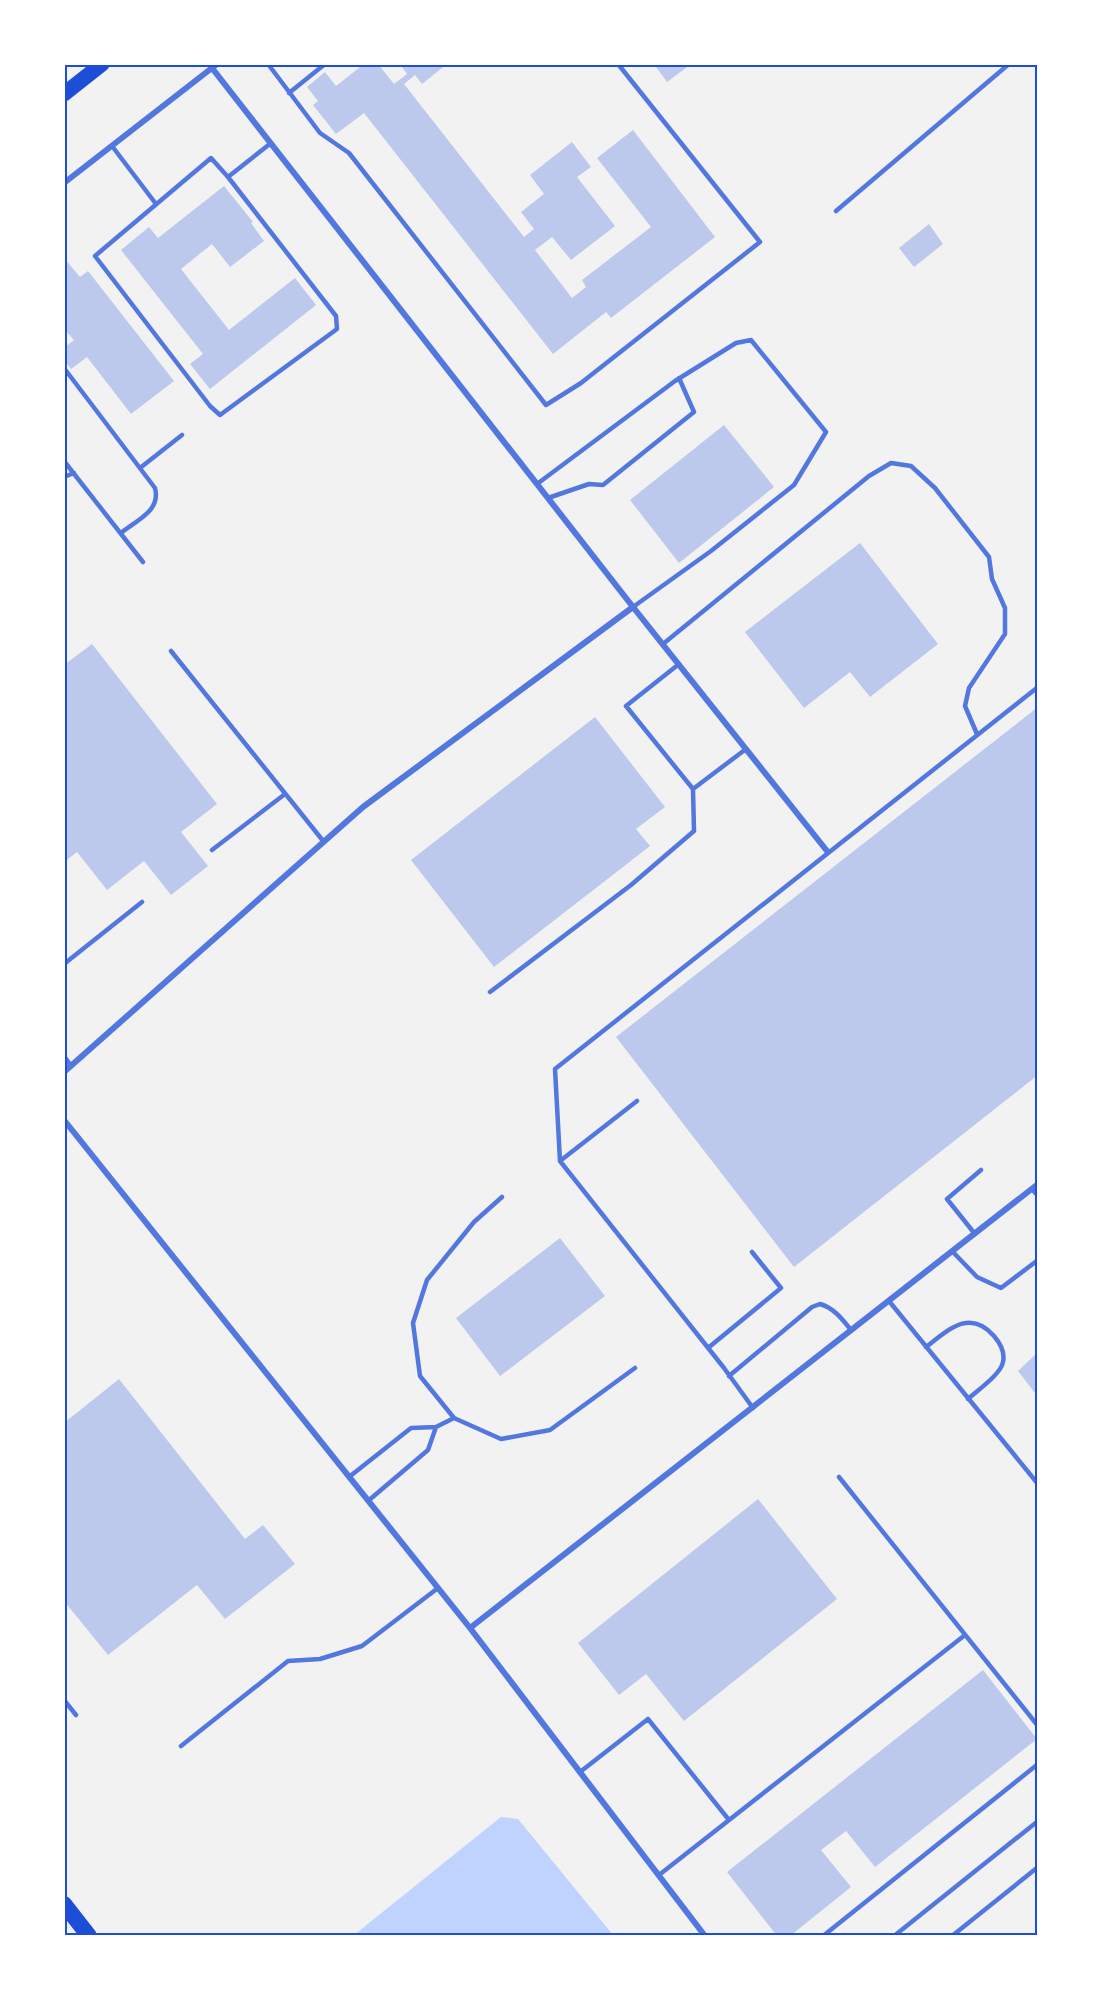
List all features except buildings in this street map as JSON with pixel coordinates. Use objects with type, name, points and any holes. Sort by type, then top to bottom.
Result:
[{"type":"highway","points":[[64,1904],[89,1935]]},
{"type":"main road","points":[[64,94],[102,64]]},
{"type":"street","points":[[64,183],[214,66],[271,143],[633,607],[827,851]]},
{"type":"street","points":[[64,1072],[363,807],[633,607]]},
{"type":"street","points":[[64,1119],[67,1129],[470,1628],[705,1935]]},
{"type":"street","points":[[470,1628],[1035,1187]]},
{"type":"lane","points":[[268,64],[320,133],[349,153],[546,405],[581,383],[759,242],[618,64]]},
{"type":"lane","points":[[289,93],[325,64]]},
{"type":"lane","points":[[836,211],[1009,64]]},
{"type":"lane","points":[[228,177],[271,143]]},
{"type":"lane","points":[[112,146],[156,204]]},
{"type":"lane","points":[[211,158],[228,177],[336,315],[337,329],[220,415],[210,406],[95,256],[211,158]]},
{"type":"lane","points":[[537,484],[679,378],[736,343],[751,340],[825,432],[794,485],[711,552],[633,607]]},
{"type":"lane","points":[[64,368],[155,488],[158,497],[154,507],[121,533]]},
{"type":"lane","points":[[548,498],[589,484],[603,485],[694,412],[679,378]]},
{"type":"lane","points":[[140,468],[182,435]]},
{"type":"lane","points":[[64,461],[143,562]]},
{"type":"lane","points":[[663,644],[869,476],[891,463],[911,466],[935,488],[989,557],[992,579],[1005,608],[1005,634],[969,688],[965,706],[977,734]]},
{"type":"lane","points":[[64,477],[74,473]]},
{"type":"lane","points":[[171,651],[324,842]]},
{"type":"lane","points":[[490,992],[631,885],[694,831],[693,789],[626,706],[679,664]]},
{"type":"lane","points":[[753,1408],[560,1161],[555,1069],[827,851],[1038,687]]},
{"type":"lane","points":[[693,789],[746,749]]},
{"type":"lane","points":[[212,850],[285,794]]},
{"type":"lane","points":[[64,964],[142,903]]},
{"type":"lane","points":[[64,1056],[71,1066]]},
{"type":"lane","points":[[560,1161],[637,1101]]},
{"type":"lane","points":[[975,1234],[947,1198],[981,1170]]},
{"type":"lane","points":[[1035,1187],[1038,1196]]},
{"type":"lane","points":[[502,1197],[474,1222],[427,1280],[413,1323],[420,1376],[454,1418],[501,1439],[550,1430],[635,1368]]},
{"type":"lane","points":[[952,1251],[977,1276],[1001,1288],[1038,1260]]},
{"type":"lane","points":[[708,1348],[781,1288],[752,1252]]},
{"type":"lane","points":[[889,1301],[1038,1484]]},
{"type":"lane","points":[[729,1376],[812,1307],[820,1304],[828,1306],[851,1330]]},
{"type":"lane","points":[[926,1347],[951,1327],[966,1322],[978,1324],[989,1330],[998,1341],[1004,1362],[999,1372],[969,1399]]},
{"type":"lane","points":[[64,1348],[64,1353]]},
{"type":"lane","points":[[349,1477],[411,1428],[436,1427],[454,1418]]},
{"type":"lane","points":[[368,1501],[428,1450],[436,1427]]},
{"type":"lane","points":[[839,1477],[1038,1726]]},
{"type":"lane","points":[[182,1746],[288,1661],[320,1659],[362,1646],[438,1588]]},
{"type":"lane","points":[[659,1875],[964,1635]]},
{"type":"lane","points":[[64,1700],[76,1715]]},
{"type":"lane","points":[[580,1772],[648,1719],[729,1820]]},
{"type":"lane","points":[[823,1935],[1038,1764]]},
{"type":"lane","points":[[894,1935],[1038,1821]]},
{"type":"lane","points":[[952,1935],[1038,1867]]},
{"type":"water","points":[[501,1817],[518,1819],[613,1935],[354,1935]]}]
